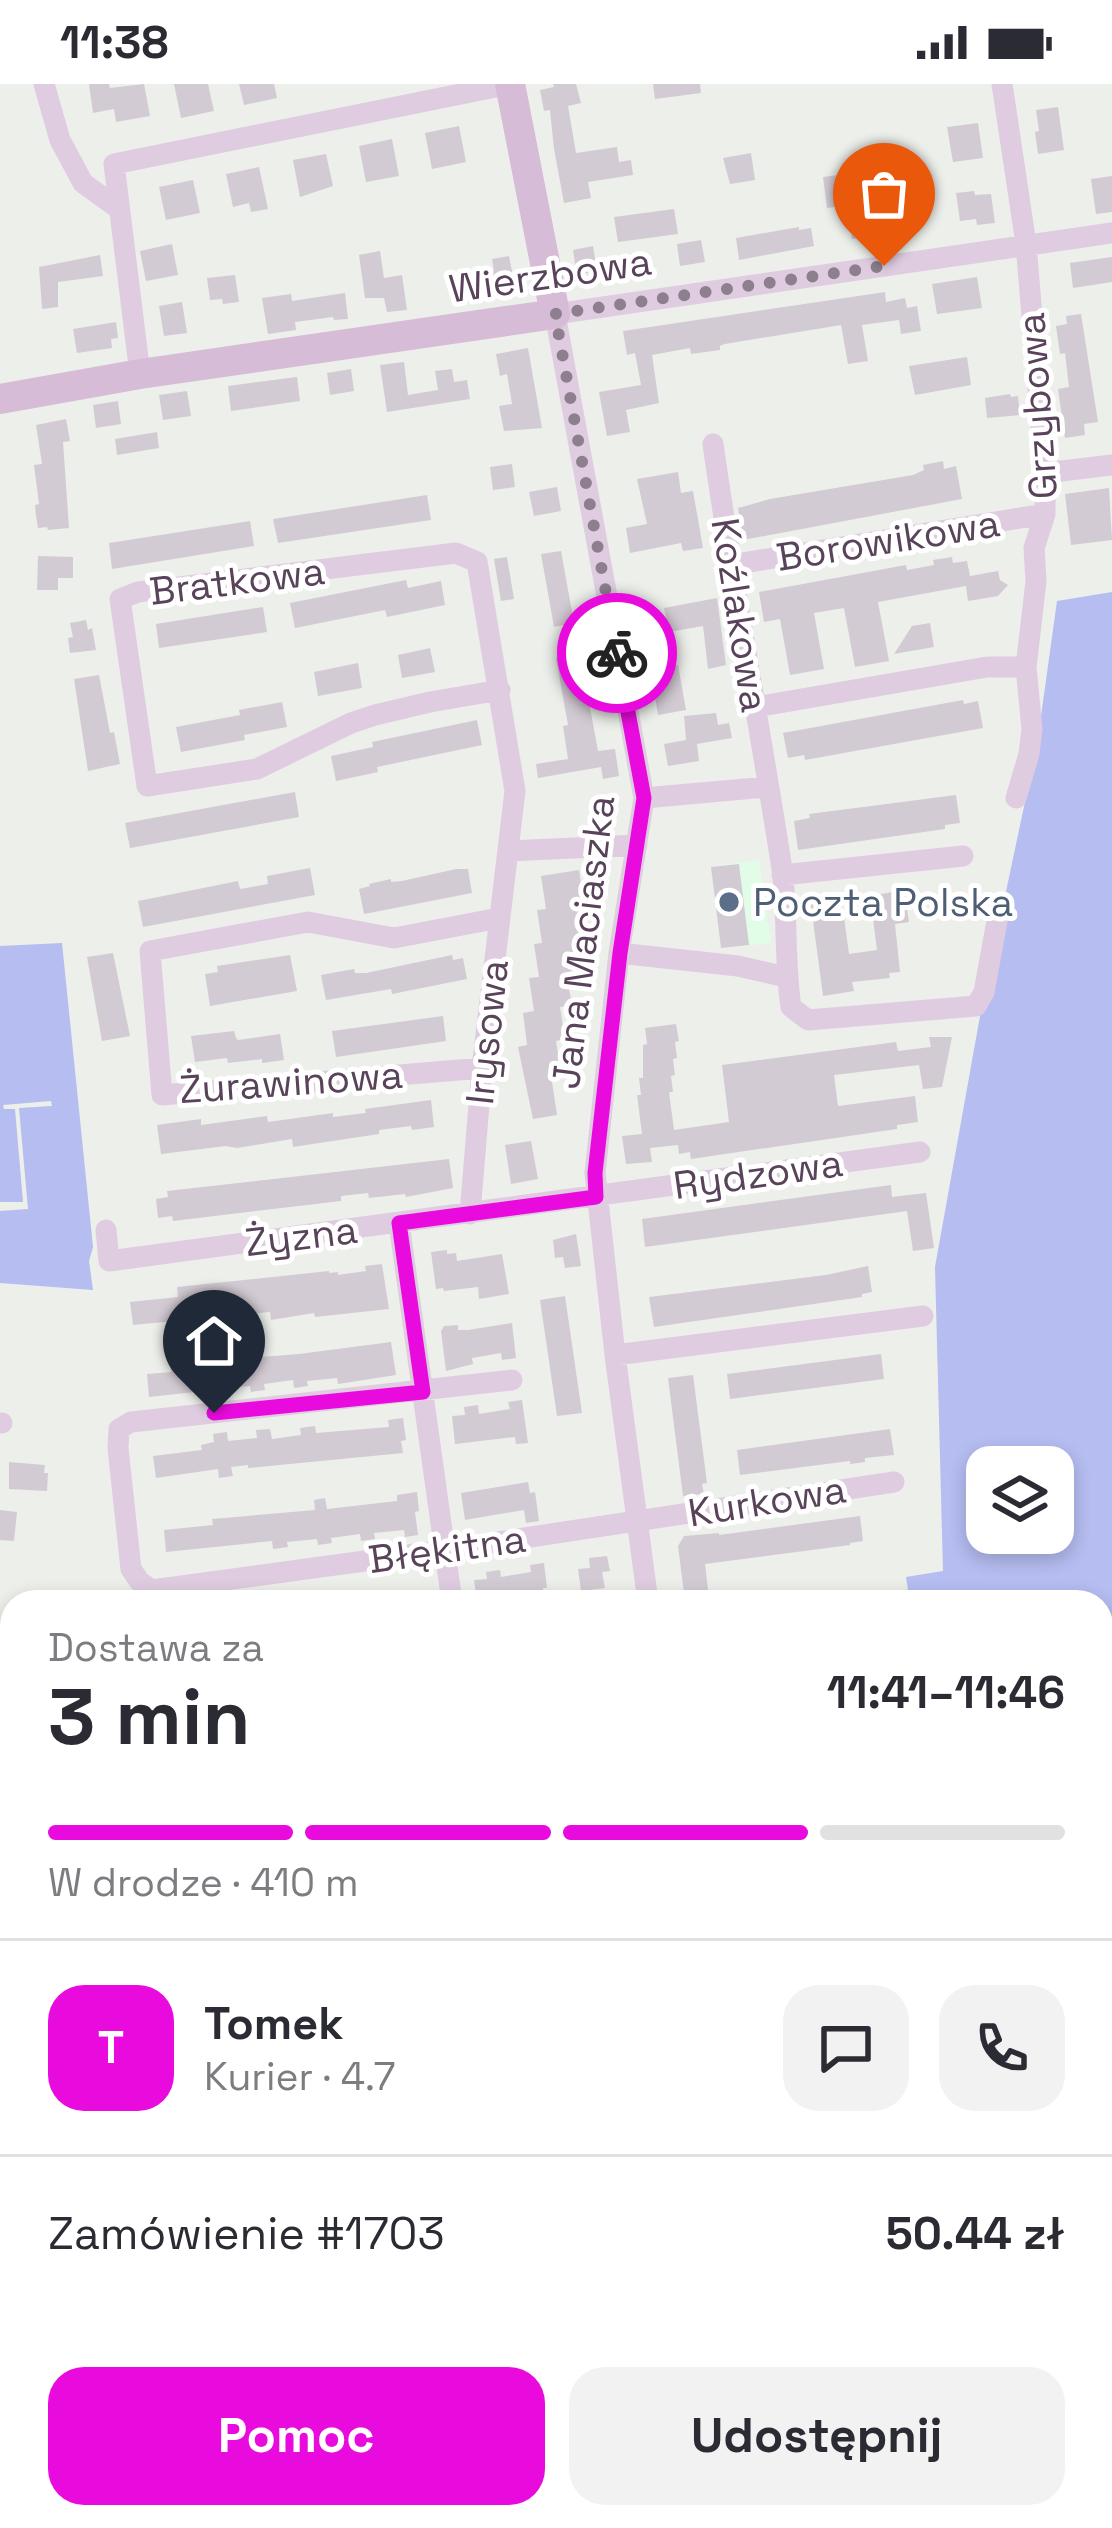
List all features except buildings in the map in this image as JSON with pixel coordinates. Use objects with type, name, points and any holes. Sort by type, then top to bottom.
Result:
[{"type":"street","points":[[44,84],[60,140],[83,183],[118,209]]},
{"type":"street","points":[[75,168],[510,84]]},
{"type":"street","name":"Jana Maciaszka","points":[[510,84],[644,798],[620,953],[595,1173],[648,1590]]},
{"type":"street","name":"Grzybowa","points":[[1002,84],[1026,244],[1046,514],[1034,548],[1036,581],[1026,667],[1032,729],[1016,798]]},
{"type":"street","points":[[114,164],[140,374]]},
{"type":"street","name":"Wierzbowa","points":[[0,399],[140,374],[1112,232]]},
{"type":"street","name":"Koźlakowa","points":[[713,443],[782,874],[791,1006],[808,1020],[976,1006],[984,992],[1000,905]]},
{"type":"street","points":[[1045,473],[1112,465]]},
{"type":"street","name":"Borowikowa","points":[[730,566],[1046,514]]},
{"type":"street","name":"Bratkowa","points":[[477,562],[456,554],[138,592],[120,599],[147,786],[257,769],[375,715],[500,690]]},
{"type":"street","name":"Irysowa","points":[[470,1214],[515,790],[477,562]]},
{"type":"street","points":[[755,707],[987,667],[1026,667]]},
{"type":"street","points":[[644,798],[766,787]]},
{"type":"street","points":[[508,850],[637,845]]},
{"type":"street","points":[[782,874],[963,856]]},
{"type":"street","name":"Żurawinowa","points":[[482,1068],[163,1095],[150,951],[308,922],[394,938],[500,918]]},
{"type":"street","points":[[620,953],[786,976]]},
{"type":"street","name":"Rydzowa","points":[[596,1197],[920,1152]]},
{"type":"street","name":"Żyzna","points":[[106,1230],[109,1261],[596,1197]]},
{"type":"street","points":[[399,1223],[450,1590]]},
{"type":"street","points":[[615,1355],[923,1316]]},
{"type":"street","points":[[423,1392],[512,1380]]},
{"type":"street","name":"Błękitna","points":[[423,1392],[131,1422],[118,1429],[131,1569],[152,1590],[639,1521]]},
{"type":"street","name":"Kurkowa","points":[[639,1521],[894,1482]]},
{"type":"shaded area","points":[[1112,592],[1112,1590],[908,1590],[906,1577],[943,1571],[935,1267],[982,1005],[1037,745],[1057,601]]},
{"type":"shaded area","points":[[759,860],[771,943],[721,948],[711,867]]},
{"type":"shaded area","points":[[62,943],[93,1247],[89,1261],[93,1290],[0,1283],[0,1211],[28,1209],[19,1108],[52,1106],[51,1101],[3,1105],[15,1109],[23,1202],[0,1202],[0,946]]},
{"type":"way so far","points":[[617,653],[555,314],[884,266]]},
{"type":"place","name":"Poczta Polska","points":[[729,902]]},
{"type":"route","points":[[214,1413],[423,1392],[399,1223],[596,1197],[620,953],[644,798],[617,653]]}]
